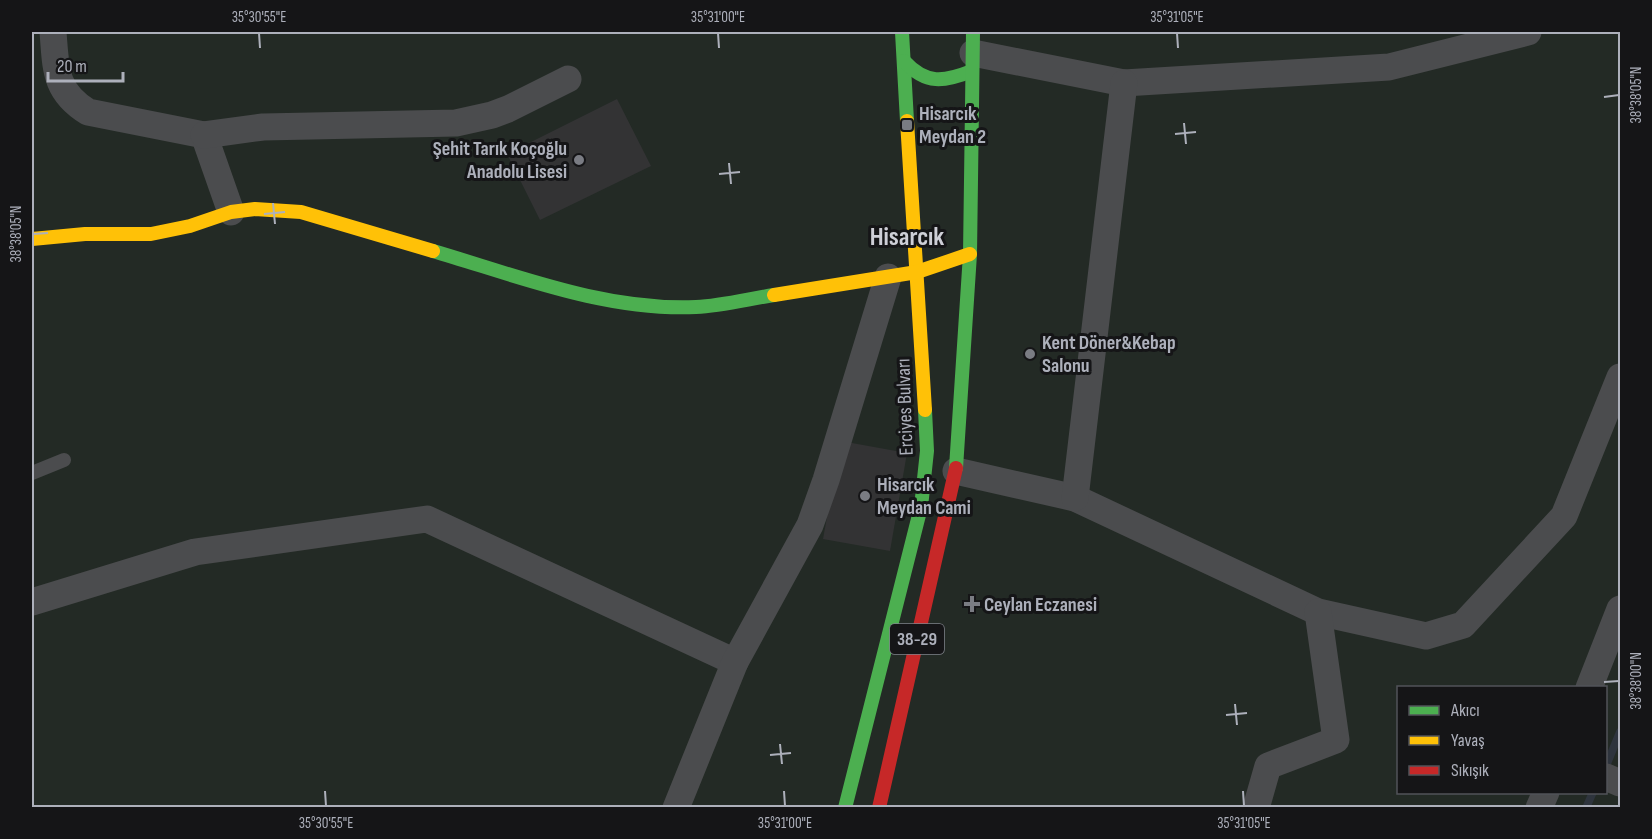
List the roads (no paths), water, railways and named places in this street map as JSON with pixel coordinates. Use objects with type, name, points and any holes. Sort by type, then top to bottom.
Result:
[{"type":"main road","name":"Erciyes Bulvarı","points":[[845,807],[921,507],[927,452],[902,32]]},
{"type":"main road","points":[[904,61],[912,72],[926,78],[949,79],[973,52]]},
{"type":"main road","name":"38-29","points":[[879,807],[956,471],[970,254],[973,52]]},
{"type":"main road","points":[[32,239],[85,234],[151,234],[190,226],[231,212],[255,209],[301,212],[556,288],[632,304],[665,307],[698,307],[917,272],[970,254]]},
{"type":"street","points":[[53,32],[57,73],[61,86],[76,104],[88,111],[204,135],[263,127],[456,123],[508,109],[568,79]]},
{"type":"street","points":[[973,52],[1124,83],[1389,67],[1528,32]]},
{"type":"street","points":[[1075,498],[1124,83]]},
{"type":"street","points":[[204,135],[231,212]]},
{"type":"street","points":[[676,807],[735,662],[810,525],[888,277]]},
{"type":"street","points":[[956,471],[1075,498],[1318,612],[1426,636],[1462,625],[1564,516],[1620,377]]},
{"type":"street","points":[[32,602],[195,552],[427,519],[735,662]]},
{"type":"street","points":[[1589,686],[1620,609]]},
{"type":"street","points":[[1256,807],[1268,766],[1336,740],[1318,612]]},
{"type":"street","points":[[1613,784],[1617,807]]},
{"type":"lane","points":[[32,473],[64,460]]},
{"type":"waterway","points":[[1607,764],[1620,732]]},
{"type":"waterway","points":[[1586,808],[1592,794]]},
{"type":"place","name":"Hisarcık Meydan 2","points":[[907,125]]},
{"type":"place","name":"Şehit Tarık Koçoğlu Anadolu Lisesi","points":[[579,160]]},
{"type":"place","name":"Kent Döner&Kebap Salonu","points":[[1030,354]]},
{"type":"place","name":"Hisarcık Meydan Cami","points":[[865,496]]},
{"type":"place","name":"Ceylan Eczanesi","points":[[972,604]]},
{"type":"district","name":"Hisarcık","points":[[907,236]]}]
